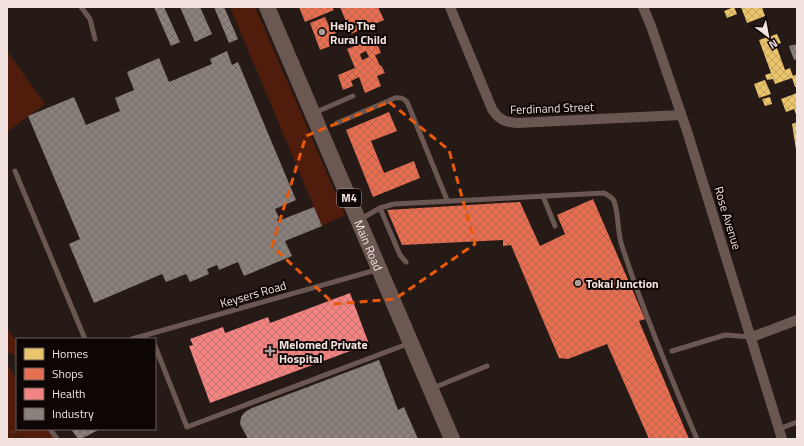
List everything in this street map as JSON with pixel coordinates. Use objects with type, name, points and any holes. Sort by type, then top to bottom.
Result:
[{"type":"main road","name":"Main Road","points":[[267,7],[411,343],[434,387],[452,439]]},
{"type":"main road","points":[[396,307],[413,327],[434,387],[461,439]]},
{"type":"street","name":"Ferdinand Street","points":[[450,7],[492,109],[496,116],[505,122],[517,123],[681,115]]},
{"type":"street","name":"Rose Avenue","points":[[643,7],[651,26],[681,115],[752,337],[782,439]]},
{"type":"street","points":[[752,337],[797,320]]},
{"type":"lane","points":[[81,7],[90,19],[95,39]]},
{"type":"lane","points":[[313,114],[353,96]]},
{"type":"lane","points":[[337,123],[395,98],[404,99],[408,104],[447,200]]},
{"type":"lane","points":[[15,171],[85,338]]},
{"type":"lane","points":[[359,220],[380,208],[394,204],[447,200],[604,193],[609,195],[613,200],[624,252],[662,354],[697,439]]},
{"type":"lane","points":[[542,196],[555,226]]},
{"type":"lane","points":[[380,208],[400,255],[406,262]]},
{"type":"lane","name":"Keysers Road","points":[[138,338],[151,336],[379,269]]},
{"type":"lane","points":[[672,351],[725,335],[752,337]]},
{"type":"lane","points":[[156,349],[187,427],[411,343]]},
{"type":"lane","points":[[434,387],[487,366]]},
{"type":"lane","points":[[779,429],[797,422]]},
{"type":"lane","points":[[51,430],[57,439]]},
{"type":"highlighted area","points":[[389,102],[449,150],[475,244],[395,299],[334,304],[272,246],[306,136]]},
{"type":"green space","points":[[230,7],[255,7],[345,215],[322,226]]},
{"type":"green space","points":[[7,51],[45,104],[7,132]]},
{"type":"green space","points":[[7,328],[16,341],[16,357],[11,352],[7,354]]},
{"type":"green space","points":[[7,364],[16,378],[16,430],[51,430],[57,439],[24,439],[7,423]]},
{"type":"green space","points":[[7,423],[23,439],[7,439]]},
{"type":"building: Homes","points":[[734,7],[737,14],[727,18],[724,11]]},
{"type":"building: Homes","points":[[741,7],[762,7],[765,16],[747,23]]},
{"type":"building: Homes","points":[[777,34],[781,43],[776,45],[785,70],[790,68],[793,76],[797,74],[797,87],[795,87],[792,78],[775,84],[773,79],[767,80],[765,75],[771,73],[759,40]]},
{"type":"building: Homes","points":[[765,80],[771,94],[759,98],[754,84]]},
{"type":"building: Homes","points":[[797,93],[797,117],[794,109],[786,112],[781,99]]},
{"type":"building: Homes","points":[[770,97],[772,104],[765,106],[762,99]]},
{"type":"building: Homes","points":[[797,122],[797,150],[796,150],[792,124]]},
{"type":"building: Shops","points":[[299,7],[332,7],[334,10],[305,22]]},
{"type":"building: Shops","points":[[340,7],[378,7],[384,20],[351,34]]},
{"type":"building: Shops","points":[[325,17],[329,26],[332,24],[336,33],[332,35],[336,44],[320,50],[310,23]]},
{"type":"building: Shops","points":[[375,38],[381,53],[375,55],[385,73],[377,76],[381,86],[365,93],[359,77],[351,81],[353,86],[343,90],[338,75],[355,68],[347,49]],"holes":[[[366,51],[369,57],[362,60],[360,54]]]},
{"type":"building: Shops","points":[[389,112],[397,131],[371,141],[384,173],[414,161],[420,178],[373,197],[346,130]]},
{"type":"building: Shops","name":"Tokai Junction","points":[[593,199],[645,319],[639,321],[689,439],[649,439],[607,344],[568,359],[559,358],[511,245],[503,246],[503,240],[402,245],[387,210],[520,202],[540,246],[565,234],[557,215]]},
{"type":"building: Health","name":"Melomed Private Hospital","points":[[350,293],[369,344],[210,403],[189,346],[193,345],[190,339],[223,327],[225,333],[268,317],[270,323]]},
{"type":"building: Industry","points":[[154,7],[164,7],[180,42],[171,46]]},
{"type":"building: Industry","points":[[180,7],[200,7],[212,34],[195,42]]},
{"type":"building: Industry","points":[[214,7],[224,7],[238,39],[229,43]]},
{"type":"building: Industry","points":[[797,44],[797,59],[794,60],[789,46]]},
{"type":"building: Industry","points":[[227,51],[232,65],[238,62],[296,200],[275,209],[279,218],[277,219],[284,237],[278,221],[314,207],[322,226],[285,241],[292,256],[244,276],[238,262],[219,270],[217,265],[207,269],[209,274],[190,282],[186,274],[166,282],[162,274],[94,303],[69,244],[80,239],[28,116],[74,97],[86,125],[120,111],[115,98],[134,90],[127,72],[159,58],[169,82],[212,64],[210,59]]},
{"type":"building: Industry","points":[[379,360],[398,410],[404,407],[418,439],[248,439],[240,424],[241,417],[245,412],[252,408]]},
{"type":"building: Industry","points":[[72,430],[98,430],[81,439],[78,439]]},
{"type":"place","name":"Help The Rural Child","points":[[322,32]]},
{"type":"place","name":"Tokai Junction","points":[[578,283]]},
{"type":"place","name":"Melomed Private Hospital","points":[[270,351]]}]
